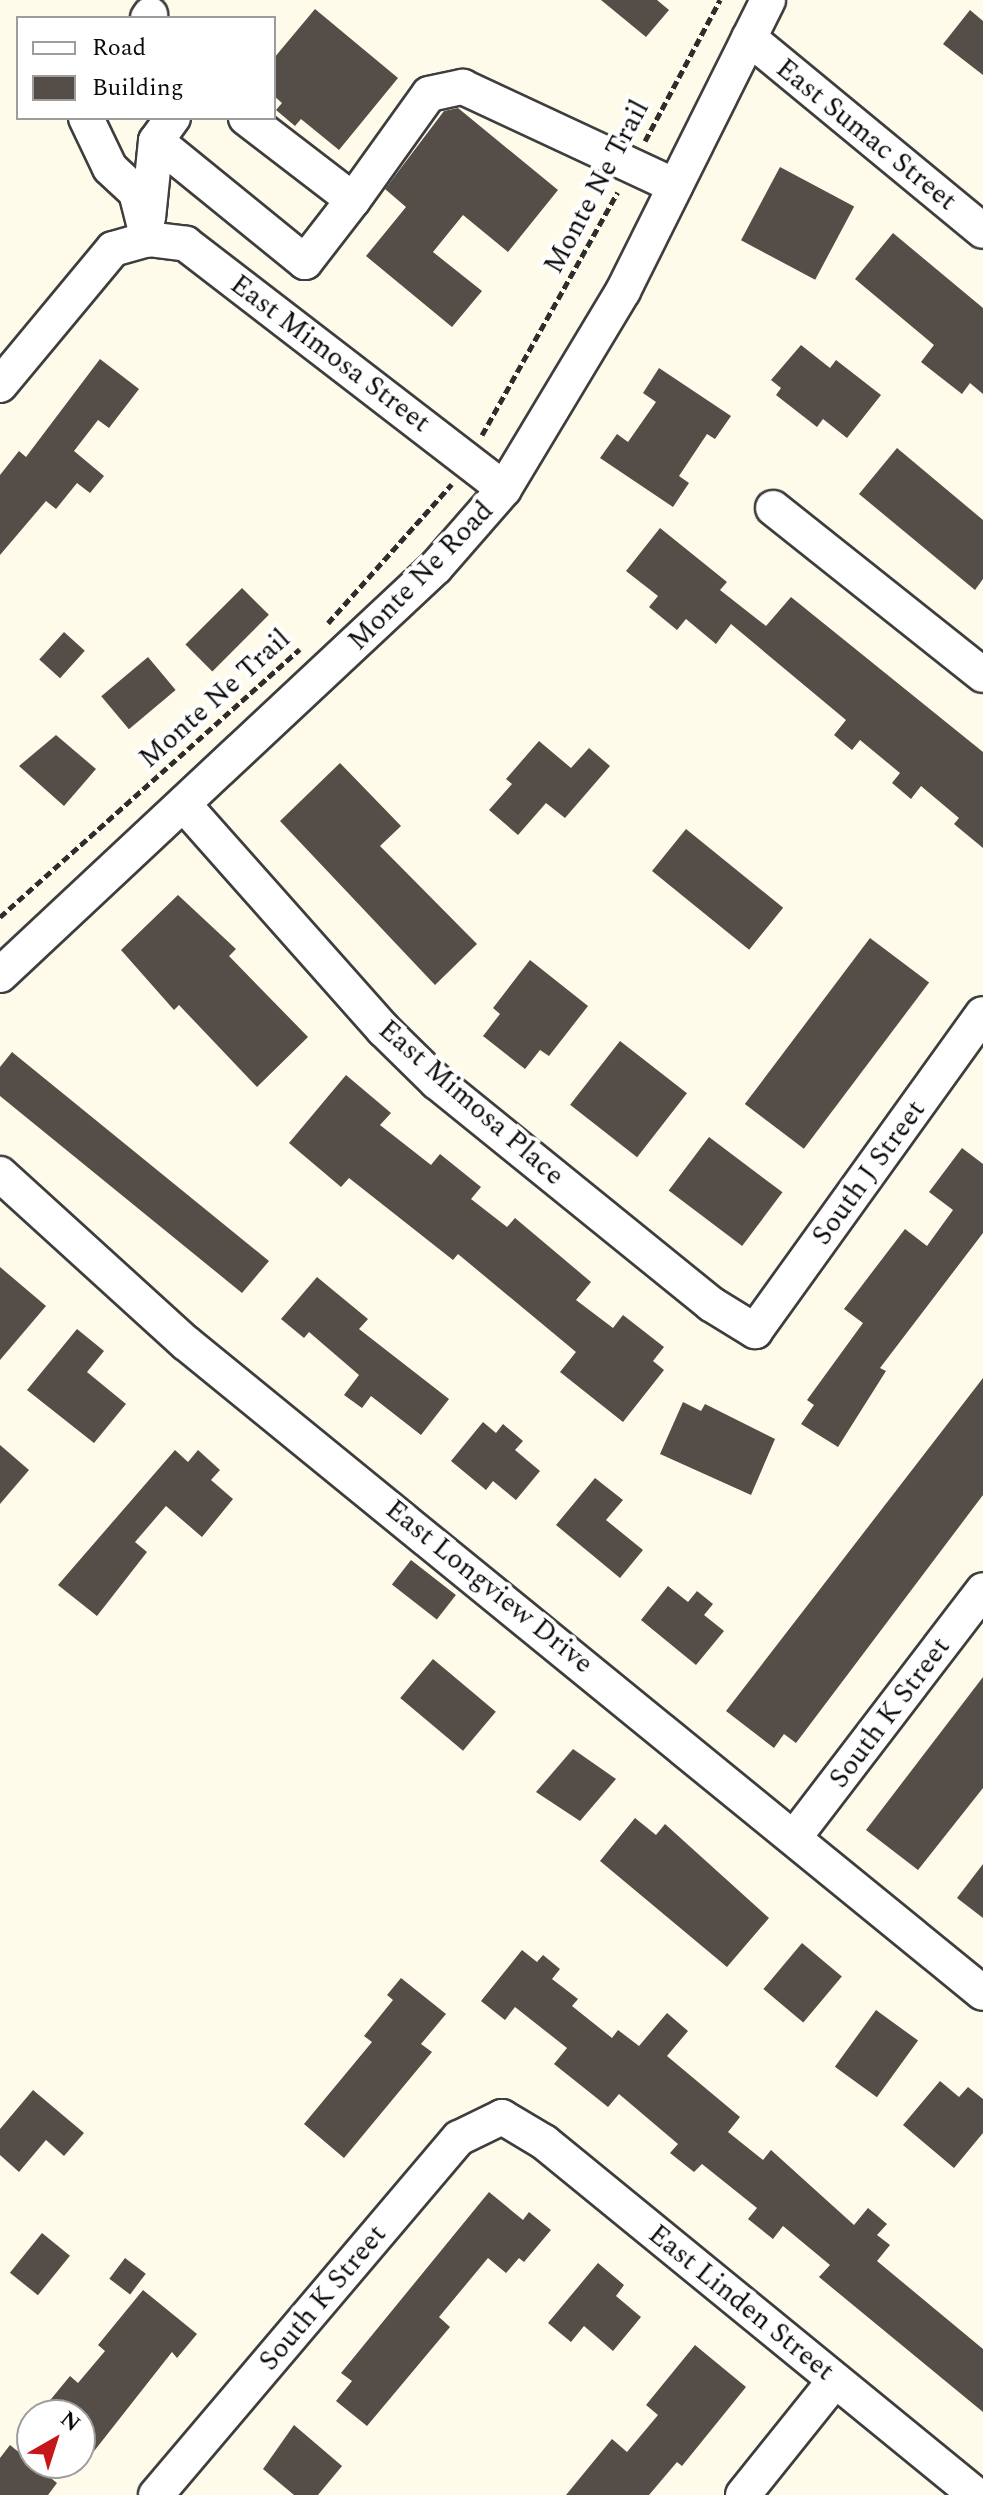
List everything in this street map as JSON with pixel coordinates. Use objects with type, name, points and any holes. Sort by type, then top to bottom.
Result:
[{"type":"street","name":"Monte Ne Road","points":[[0,975],[185,806],[445,558],[504,489],[623,291],[768,0]]},
{"type":"street","name":"East Sumac Street","points":[[749,38],[983,231]]},
{"type":"street","points":[[165,130],[305,262],[429,94],[463,87],[675,186]]},
{"type":"street","points":[[87,120],[110,168],[136,192],[148,239]]},
{"type":"street","points":[[249,120],[353,200]]},
{"type":"street","points":[[148,239],[165,130]]},
{"type":"street","points":[[0,385],[113,249],[148,239]]},
{"type":"street","name":"East Mimosa Street","points":[[148,239],[186,244],[504,489]]},
{"type":"street","points":[[773,508],[983,675]]},
{"type":"street","name":"East Mimosa Place","points":[[185,806],[384,1030],[437,1082],[711,1304],[755,1331]]},
{"type":"street","name":"South J Street","points":[[755,1331],[983,1014]]},
{"type":"street","name":"East Longview Drive","points":[[0,1174],[186,1343],[796,1835],[983,1993]]},
{"type":"street","name":"South K Street","points":[[796,1835],[983,1590]]},
{"type":"street","name":"South K Street","points":[[156,2495],[459,2138],[502,2117]]},
{"type":"street","name":"East Linden Street","points":[[502,2117],[544,2142],[976,2495]]},
{"type":"street","points":[[743,2495],[835,2380]]},
{"type":"path","name":"Monte Ne Trail","points":[[483,434],[720,0]]},
{"type":"path","name":"Monte Ne Trail","points":[[318,632],[443,497]]},
{"type":"path","name":"Monte Ne Trail","points":[[0,917],[307,643]]},
{"type":"building","points":[[601,0],[657,0],[669,10],[646,37]]},
{"type":"building","points":[[315,9],[398,78],[339,150],[301,119],[295,126],[276,110],[282,103],[276,98],[276,56]]},
{"type":"building","points":[[970,10],[983,21],[983,75],[943,44]]},
{"type":"building","points":[[458,108],[558,190],[508,252],[463,215],[433,252],[482,291],[452,327],[366,256],[406,207],[385,189],[444,111]]},
{"type":"building","points":[[780,167],[854,206],[815,280],[741,240]]},
{"type":"building","points":[[893,233],[983,308],[983,394],[970,383],[962,394],[921,362],[934,345],[855,279]]},
{"type":"building","points":[[801,345],[830,368],[836,360],[881,395],[847,438],[823,419],[817,427],[776,395],[781,388],[771,380]]},
{"type":"building","points":[[100,359],[139,389],[109,428],[98,420],[74,451],[104,476],[90,493],[77,483],[56,509],[46,501],[0,555],[0,475],[19,451],[26,457]]},
{"type":"building","points":[[659,368],[731,416],[715,439],[707,434],[679,476],[689,483],[673,507],[600,458],[617,434],[628,442],[656,402],[643,393]]},
{"type":"building","points":[[897,448],[983,520],[983,579],[975,590],[859,494]]},
{"type":"building","points":[[660,528],[727,582],[720,590],[766,626],[791,597],[983,752],[983,848],[954,824],[959,818],[921,786],[911,799],[892,783],[900,773],[860,740],[852,750],[834,735],[846,720],[731,624],[716,644],[686,619],[677,630],[649,607],[658,596],[626,571]]},
{"type":"building","points":[[242,588],[269,615],[212,671],[185,645]]},
{"type":"building","points":[[64,632],[85,651],[60,678],[39,659]]},
{"type":"building","points":[[148,657],[176,690],[129,729],[101,696]]},
{"type":"building","points":[[56,735],[96,769],[64,806],[19,766]]},
{"type":"building","points":[[539,741],[571,768],[589,748],[610,766],[565,818],[546,803],[518,835],[489,810],[512,784],[506,779]]},
{"type":"building","points":[[340,763],[401,826],[380,846],[477,944],[435,985],[280,821]]},
{"type":"building","points":[[686,829],[783,908],[749,950],[652,871]]},
{"type":"building","points":[[178,895],[236,949],[229,956],[308,1037],[257,1087],[179,1005],[174,1010],[121,950]]},
{"type":"building","points":[[870,938],[929,983],[804,1149],[745,1104]]},
{"type":"building","points":[[530,960],[588,1006],[549,1056],[540,1050],[525,1069],[483,1036],[500,1014],[493,1008]]},
{"type":"building","points":[[620,1041],[687,1093],[637,1157],[570,1105]]},
{"type":"building","points":[[12,1052],[269,1261],[242,1293],[0,1096],[0,1067]]},
{"type":"building","points":[[346,1075],[391,1113],[380,1125],[431,1165],[440,1154],[481,1187],[471,1199],[507,1227],[515,1218],[591,1282],[576,1300],[613,1328],[623,1315],[664,1347],[653,1361],[664,1370],[623,1422],[560,1372],[576,1352],[458,1254],[453,1260],[349,1178],[341,1187],[289,1143]]},
{"type":"building","points":[[709,1137],[782,1192],[742,1246],[669,1191]]},
{"type":"building","points":[[962,1148],[983,1164],[983,1233],[880,1368],[886,1371],[838,1447],[801,1424],[814,1405],[807,1400],[863,1323],[844,1309],[905,1229],[927,1246],[953,1210],[929,1192]]},
{"type":"building","points":[[0,1267],[46,1306],[0,1360]]},
{"type":"building","points":[[317,1277],[368,1319],[359,1329],[449,1399],[421,1435],[371,1396],[362,1408],[344,1395],[359,1375],[309,1332],[304,1338],[281,1319]]},
{"type":"building","points":[[77,1329],[104,1351],[87,1372],[126,1404],[94,1443],[27,1390]]},
{"type":"building","points":[[983,1378],[983,1495],[796,1743],[784,1734],[774,1748],[726,1711]]},
{"type":"building","points":[[683,1402],[701,1411],[705,1404],[775,1439],[751,1495],[660,1454]]},
{"type":"building","points":[[483,1422],[496,1433],[503,1424],[523,1441],[515,1450],[540,1471],[516,1500],[493,1481],[486,1490],[451,1461]]},
{"type":"building","points":[[0,1445],[29,1470],[0,1504]]},
{"type":"building","points":[[175,1450],[188,1462],[198,1450],[220,1470],[211,1480],[233,1499],[202,1537],[166,1506],[135,1542],[147,1552],[97,1616],[58,1585]]},
{"type":"building","points":[[595,1478],[623,1500],[606,1520],[643,1550],[620,1578],[556,1525]]},
{"type":"building","points":[[411,1560],[456,1595],[437,1620],[392,1584]]},
{"type":"building","points":[[668,1586],[688,1602],[697,1591],[713,1604],[704,1615],[724,1631],[696,1665],[641,1620]]},
{"type":"building","points":[[433,1659],[496,1712],[463,1751],[400,1698]]},
{"type":"building","points":[[983,1677],[983,1788],[918,1870],[866,1830]]},
{"type":"building","points":[[573,1749],[616,1779],[580,1821],[536,1792]]},
{"type":"building","points":[[635,1818],[656,1835],[665,1824],[769,1918],[727,1967],[600,1861]]},
{"type":"building","points":[[983,1864],[983,1918],[957,1898]]},
{"type":"building","points":[[802,1943],[842,1976],[803,2022],[763,1989]]},
{"type":"building","points":[[522,1950],[537,1962],[543,1955],[560,1969],[552,1979],[578,1999],[572,2006],[612,2038],[618,2030],[639,2046],[667,2013],[688,2031],[667,2056],[740,2117],[728,2132],[763,2160],[771,2150],[854,2225],[868,2208],[887,2224],[877,2235],[890,2245],[877,2261],[983,2349],[983,2412],[819,2277],[830,2265],[783,2226],[773,2239],[748,2219],[757,2208],[702,2164],[694,2172],[670,2153],[678,2144],[619,2094],[608,2107],[554,2064],[567,2048],[515,2007],[505,2020],[481,2001]]},
{"type":"building","points":[[401,1978],[446,2014],[421,2044],[432,2052],[344,2158],[304,2124],[372,2042],[364,2036],[393,2000],[387,1995]]},
{"type":"building","points":[[876,2010],[918,2041],[877,2097],[835,2067]]},
{"type":"building","points":[[940,2081],[959,2097],[968,2087],[983,2099],[983,2133],[954,2168],[903,2125]]},
{"type":"building","points":[[33,2090],[84,2133],[64,2156],[46,2140],[19,2172],[0,2155],[0,2129]]},
{"type":"building","points":[[489,2192],[523,2220],[529,2212],[551,2230],[524,2262],[519,2258],[506,2273],[488,2258],[439,2317],[450,2327],[367,2426],[336,2401],[352,2381],[341,2373]]},
{"type":"building","points":[[42,2233],[70,2256],[38,2295],[10,2273]]},
{"type":"building","points":[[125,2258],[146,2274],[130,2294],[109,2279]]},
{"type":"building","points":[[598,2263],[624,2285],[616,2296],[641,2317],[613,2351],[584,2326],[571,2342],[548,2323]]},
{"type":"building","points":[[143,2290],[197,2334],[177,2358],[172,2352],[96,2449],[96,2399],[51,2399],[70,2376],[78,2383],[105,2351],[98,2345]]},
{"type":"building","points":[[695,2345],[746,2387],[682,2466],[677,2462],[649,2495],[566,2495],[612,2439],[627,2452],[658,2415],[646,2405]]},
{"type":"building","points":[[294,2425],[342,2466],[318,2495],[294,2495],[263,2469]]},
{"type":"building","points":[[10,2445],[16,2450],[16,2479],[52,2479],[57,2483],[48,2495],[0,2495],[0,2458]]}]
